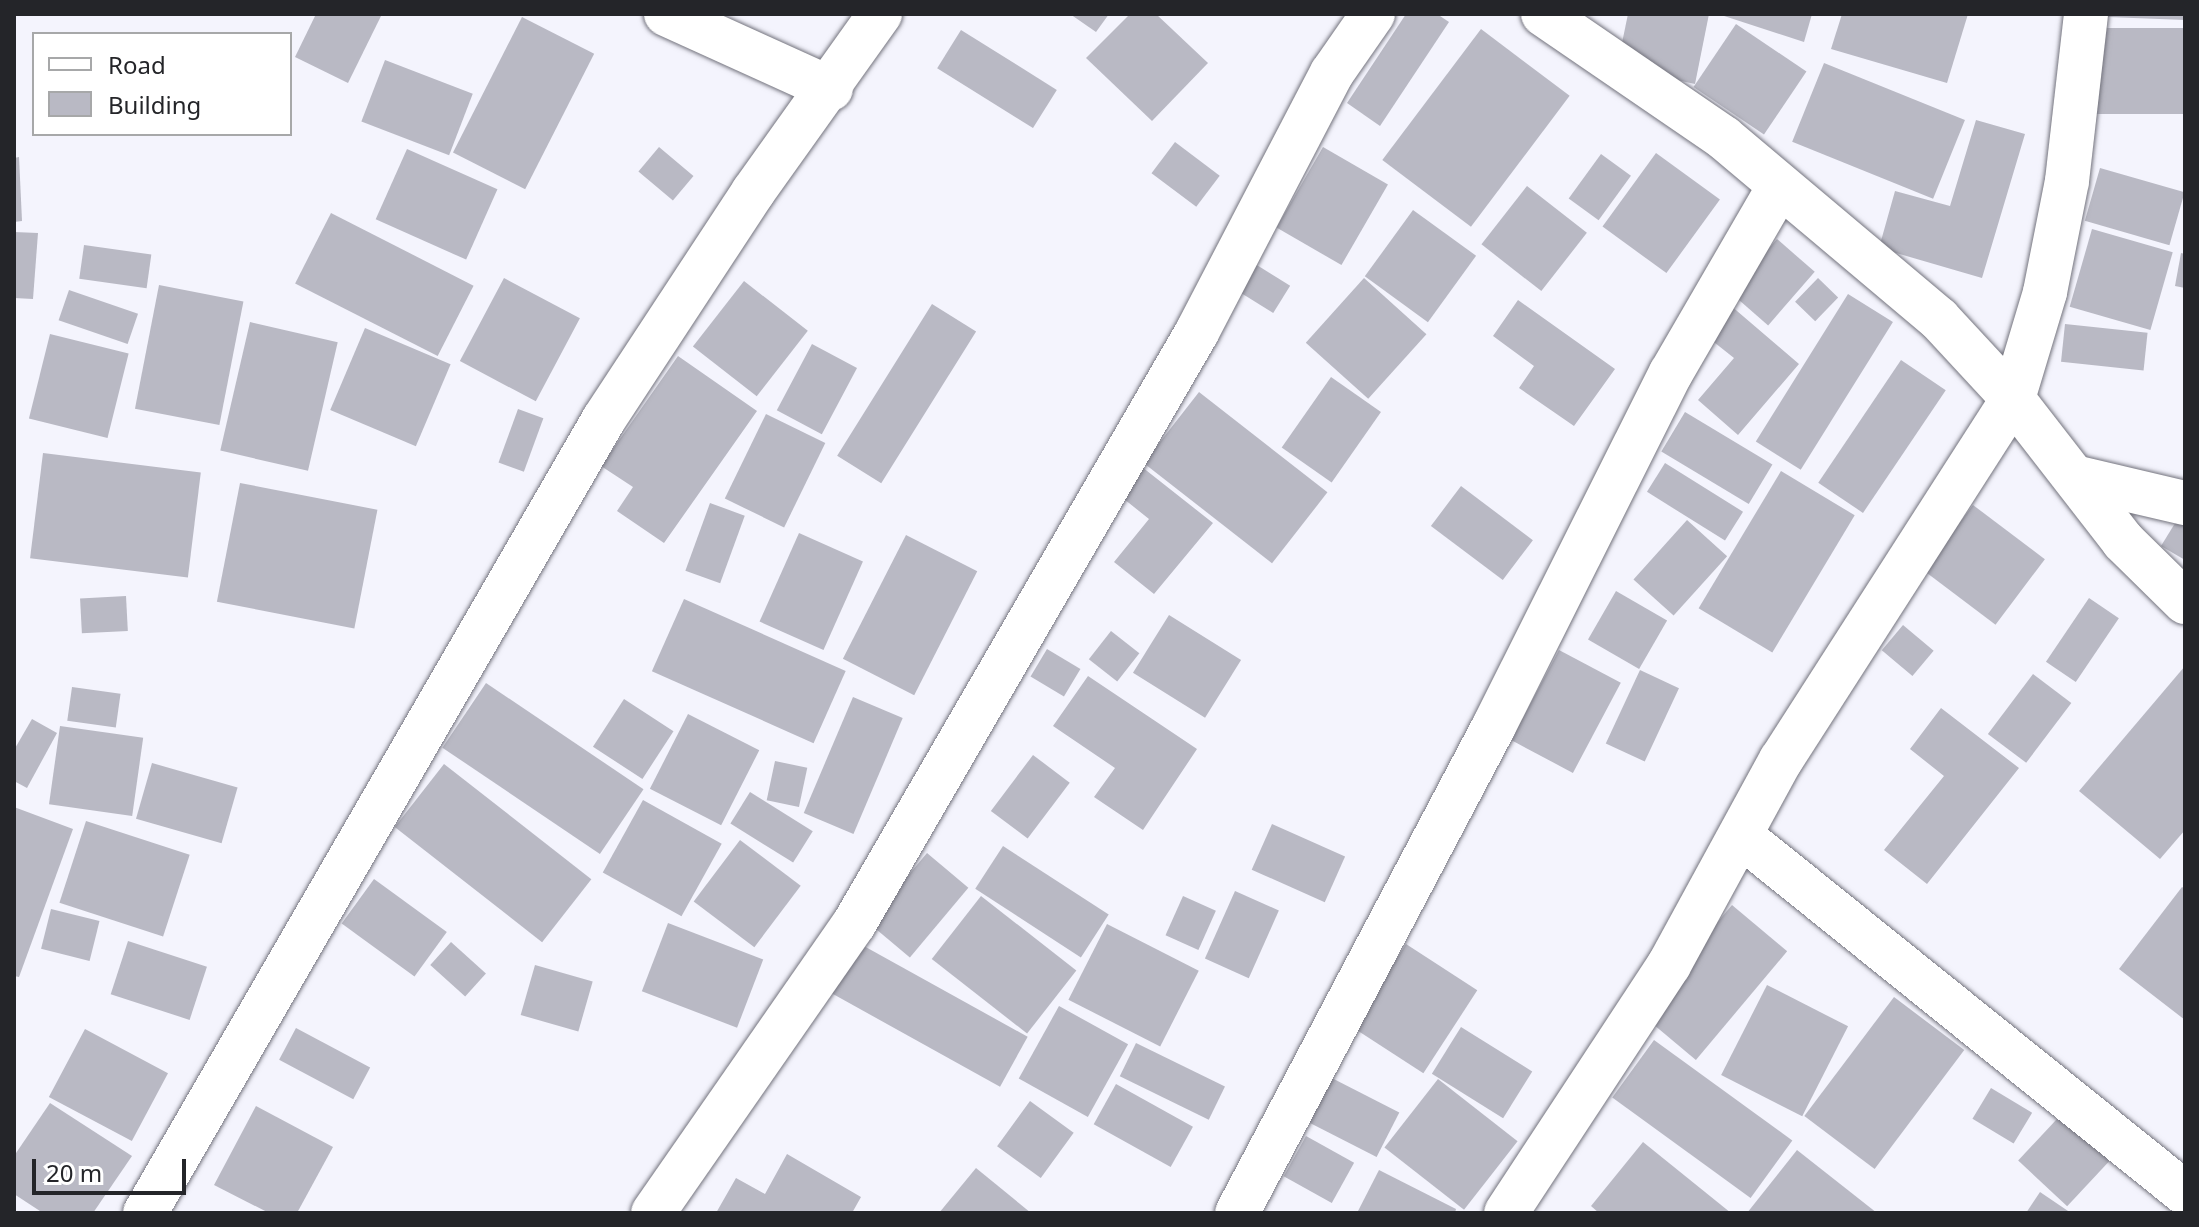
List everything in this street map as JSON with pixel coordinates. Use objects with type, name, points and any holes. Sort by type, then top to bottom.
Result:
[{"type":"street","points":[[666,14],[831,89]]},
{"type":"street","points":[[145,1213],[604,419],[753,192],[831,89],[880,14]]},
{"type":"street","points":[[653,1213],[854,924],[1197,332],[1332,73],[1373,14]]},
{"type":"street","points":[[1543,14],[1724,138],[1939,319],[2013,399],[2078,478],[2123,541],[2185,602]]},
{"type":"street","points":[[1506,1213],[1669,965],[1781,760],[2013,399],[2045,292],[2064,195],[2086,14]]},
{"type":"street","points":[[1237,1213],[1480,754],[1671,373],[1779,187]]},
{"type":"street","points":[[2078,478],[2185,503]]},
{"type":"street","points":[[1741,836],[2185,1193]]},
{"type":"building","points":[[316,14],[382,14],[348,83],[295,57]]},
{"type":"building","points":[[1070,14],[1109,14],[1096,32]]},
{"type":"building","points":[[1130,14],[1156,14],[1208,63],[1152,121],[1086,58]]},
{"type":"building","points":[[1406,14],[1437,14],[1449,22],[1380,126],[1347,103]]},
{"type":"building","points":[[1628,14],[1709,14],[1695,84],[1617,67]]},
{"type":"building","points":[[1718,14],[1812,14],[1804,42]]},
{"type":"building","points":[[1842,14],[1968,14],[1947,83],[1831,49]]},
{"type":"building","points":[[2108,14],[2185,14],[2185,20],[2108,17]]},
{"type":"building","points":[[522,17],[594,54],[525,189],[453,152]]},
{"type":"building","points":[[1736,24],[1806,72],[1764,135],[1694,87]]},
{"type":"building","points":[[2090,28],[2185,28],[2185,114],[2090,114]]},
{"type":"building","points":[[1481,29],[1570,96],[1471,227],[1382,160]]},
{"type":"building","points":[[961,30],[1057,90],[1033,128],[937,68]]},
{"type":"building","points":[[385,60],[473,94],[449,155],[361,122]]},
{"type":"building","points":[[1824,63],[1965,120],[1933,199],[1792,142]]},
{"type":"building","points":[[1976,120],[2025,134],[1982,278],[1879,248],[1895,191],[1950,206]]},
{"type":"building","points":[[1175,142],[1220,176],[1196,207],[1152,173]]},
{"type":"building","points":[[659,147],[693,176],[673,200],[638,172]]},
{"type":"building","points":[[1323,147],[1388,184],[1341,265],[1276,228]]},
{"type":"building","points":[[407,149],[497,189],[466,260],[376,219]]},
{"type":"building","points":[[1656,153],[1720,199],[1666,273],[1603,227]]},
{"type":"building","points":[[1601,154],[1631,176],[1599,220],[1569,198]]},
{"type":"building","points":[[19,157],[22,221],[14,222],[14,158]]},
{"type":"building","points":[[2100,168],[2185,192],[2169,245],[2085,221]]},
{"type":"building","points":[[1527,186],[1587,233],[1541,291],[1481,244]]},
{"type":"building","points":[[1413,210],[1476,256],[1428,322],[1365,276]]},
{"type":"building","points":[[331,213],[474,286],[438,356],[295,283]]},
{"type":"building","points":[[2092,229],[2173,252],[2150,330],[2070,307]]},
{"type":"building","points":[[14,232],[38,233],[33,299],[14,298]]},
{"type":"building","points":[[1777,239],[1815,272],[1768,325],[1730,293]]},
{"type":"building","points":[[84,245],[151,254],[147,288],[79,279]]},
{"type":"building","points":[[2181,253],[2185,254],[2185,288],[2175,286]]},
{"type":"building","points":[[1252,262],[1290,286],[1273,313],[1235,289]]},
{"type":"building","points":[[504,278],[580,318],[536,401],[460,361]]},
{"type":"building","points":[[1364,278],[1426,334],[1368,399],[1306,343]]},
{"type":"building","points":[[1818,278],[1838,297],[1815,321],[1795,302]]},
{"type":"building","points":[[744,281],[808,331],[757,396],[693,346]]},
{"type":"building","points":[[159,285],[243,301],[219,425],[135,409]]},
{"type":"building","points":[[69,290],[138,314],[128,344],[59,320]]},
{"type":"building","points":[[1848,294],[1893,322],[1801,470],[1756,442]]},
{"type":"building","points":[[1518,300],[1615,369],[1574,426],[1519,388],[1534,366],[1493,336]]},
{"type":"building","points":[[932,304],[976,332],[881,483],[837,456]]},
{"type":"building","points":[[1730,305],[1799,364],[1738,435],[1698,400],[1734,358],[1705,335]]},
{"type":"building","points":[[250,322],[338,342],[308,471],[220,451]]},
{"type":"building","points":[[2065,324],[2148,333],[2144,370],[2061,362]]},
{"type":"building","points":[[365,328],[451,364],[416,446],[330,410]]},
{"type":"building","points":[[50,334],[129,354],[108,438],[29,418]]},
{"type":"building","points":[[812,344],[857,368],[822,434],[777,410]]},
{"type":"building","points":[[678,356],[757,411],[664,543],[617,511],[633,487],[601,466]]},
{"type":"building","points":[[1901,360],[1946,390],[1863,513],[1818,483]]},
{"type":"building","points":[[1331,377],[1381,412],[1332,482],[1282,447]]},
{"type":"building","points":[[1199,392],[1327,492],[1272,563],[1144,463]]},
{"type":"building","points":[[518,409],[543,418],[524,472],[499,463]]},
{"type":"building","points":[[1685,412],[1772,465],[1749,504],[1661,451]]},
{"type":"building","points":[[766,414],[825,443],[784,527],[725,498]]},
{"type":"building","points":[[43,453],[201,472],[188,578],[30,558]]},
{"type":"building","points":[[1665,463],[1743,512],[1725,541],[1647,492]]},
{"type":"building","points":[[1142,467],[1213,523],[1154,594],[1114,562],[1149,519],[1119,495]]},
{"type":"building","points":[[1781,471],[1855,515],[1772,652],[1699,608]]},
{"type":"building","points":[[240,483],[377,510],[354,628],[217,602]]},
{"type":"building","points":[[1461,486],[1533,540],[1503,580],[1431,526]]},
{"type":"building","points":[[710,503],[745,516],[720,583],[685,571]]},
{"type":"building","points":[[1973,505],[2045,559],[1996,625],[1924,570]]},
{"type":"building","points":[[2185,507],[2185,560],[2161,546]]},
{"type":"building","points":[[1687,520],[1727,556],[1674,616],[1633,579]]},
{"type":"building","points":[[799,533],[863,561],[823,650],[760,622]]},
{"type":"building","points":[[906,535],[977,571],[914,695],[843,659]]},
{"type":"building","points":[[1616,591],[1667,620],[1639,669],[1588,639]]},
{"type":"building","points":[[126,596],[128,631],[82,633],[80,598]]},
{"type":"building","points":[[2089,598],[2119,618],[2076,682],[2046,662]]},
{"type":"building","points":[[684,599],[846,671],[814,743],[652,671]]},
{"type":"building","points":[[1169,615],[1241,660],[1205,718],[1133,673]]},
{"type":"building","points":[[1903,625],[1934,651],[1912,676],[1882,650]]},
{"type":"building","points":[[1111,631],[1139,653],[1117,682],[1089,659]]},
{"type":"building","points":[[1047,649],[1080,669],[1064,697],[1031,676]]},
{"type":"building","points":[[1559,650],[1621,683],[1573,773],[1511,740]]},
{"type":"building","points":[[2185,666],[2185,830],[2160,859],[2079,791]]},
{"type":"building","points":[[1640,670],[1679,688],[1645,762],[1606,743]]},
{"type":"building","points":[[2033,674],[2071,703],[2026,763],[1988,734]]},
{"type":"building","points":[[1088,676],[1197,749],[1143,830],[1094,797],[1115,768],[1053,726]]},
{"type":"building","points":[[486,683],[644,789],[600,854],[442,748]]},
{"type":"building","points":[[72,687],[121,694],[116,727],[67,721]]},
{"type":"building","points":[[853,697],[903,718],[853,834],[804,813]]},
{"type":"building","points":[[624,699],[673,731],[642,779],[593,747]]},
{"type":"building","points":[[1941,708],[2019,768],[1927,884],[1884,850],[1944,776],[1910,749]]},
{"type":"building","points":[[688,714],[759,750],[721,825],[650,789]]},
{"type":"building","points":[[32,719],[57,733],[27,788],[14,781],[14,750]]},
{"type":"building","points":[[60,726],[143,738],[132,816],[49,804]]},
{"type":"building","points":[[1033,755],[1070,783],[1028,839],[991,811]]},
{"type":"building","points":[[775,761],[807,768],[799,807],[767,800]]},
{"type":"building","points":[[152,763],[238,788],[222,843],[136,819]]},
{"type":"building","points":[[444,764],[591,879],[542,942],[395,827]]},
{"type":"building","points":[[750,792],[813,831],[793,863],[730,823]]},
{"type":"building","points":[[643,800],[722,844],[681,916],[603,873]]},
{"type":"building","points":[[14,807],[73,829],[19,977],[14,976]]},
{"type":"building","points":[[86,821],[190,855],[163,936],[59,903]]},
{"type":"building","points":[[1272,824],[1345,857],[1325,902],[1252,870]]},
{"type":"building","points":[[740,840],[801,886],[754,947],[694,901]]},
{"type":"building","points":[[1003,846],[1109,915],[1081,957],[975,889]]},
{"type":"building","points":[[927,853],[968,888],[910,957],[869,923]]},
{"type":"building","points":[[374,879],[447,932],[414,976],[342,923]]},
{"type":"building","points":[[2182,887],[2185,889],[2185,1020],[2119,969]]},
{"type":"building","points":[[1235,891],[1279,911],[1249,978],[1205,959]]},
{"type":"building","points":[[981,896],[1076,970],[1027,1034],[932,959]]},
{"type":"building","points":[[1183,896],[1216,911],[1198,950],[1166,935]]},
{"type":"building","points":[[1732,905],[1787,951],[1696,1060],[1641,1014]]},
{"type":"building","points":[[51,909],[100,921],[90,961],[41,949]]},
{"type":"building","points":[[668,923],[763,960],[737,1028],[642,991]]},
{"type":"building","points":[[1107,924],[1199,971],[1160,1046],[1068,1000]]},
{"type":"building","points":[[844,935],[1028,1037],[1000,1087],[816,985]]},
{"type":"building","points":[[128,941],[207,967],[190,1020],[111,994]]},
{"type":"building","points":[[451,942],[486,973],[465,996],[430,965]]},
{"type":"building","points":[[1406,944],[1477,990],[1423,1073],[1352,1027]]},
{"type":"building","points":[[535,965],[593,982],[578,1032],[521,1015]]},
{"type":"building","points":[[1767,985],[1848,1026],[1802,1116],[1721,1075]]},
{"type":"building","points":[[1894,997],[1964,1050],[1875,1169],[1804,1116]]},
{"type":"building","points":[[1059,1006],[1128,1044],[1088,1117],[1019,1079]]},
{"type":"building","points":[[1461,1027],[1532,1072],[1503,1118],[1432,1074]]},
{"type":"building","points":[[296,1028],[370,1067],[353,1099],[279,1060]]},
{"type":"building","points":[[85,1029],[168,1073],[132,1141],[49,1097]]},
{"type":"building","points":[[1654,1040],[1792,1141],[1751,1198],[1612,1097]]},
{"type":"building","points":[[1136,1043],[1225,1086],[1209,1120],[1120,1076]]},
{"type":"building","points":[[1320,1072],[1399,1112],[1377,1157],[1297,1117]]},
{"type":"building","points":[[1438,1079],[1518,1141],[1464,1210],[1384,1148]]},
{"type":"building","points":[[1116,1084],[1193,1127],[1171,1167],[1094,1124]]},
{"type":"building","points":[[1991,1088],[2032,1113],[2014,1144],[1972,1119]]},
{"type":"building","points":[[1030,1101],[1074,1133],[1041,1178],[997,1146]]},
{"type":"building","points":[[50,1103],[132,1156],[93,1213],[43,1213],[14,1194],[14,1156]]},
{"type":"building","points":[[2070,1105],[2119,1151],[2067,1206],[2018,1161]]},
{"type":"building","points":[[256,1106],[333,1147],[297,1213],[269,1213],[214,1185]]},
{"type":"building","points":[[1306,1136],[1354,1163],[1332,1203],[1284,1176]]},
{"type":"building","points":[[1643,1142],[1731,1213],[1599,1213],[1591,1206]]},
{"type":"building","points":[[1797,1150],[1877,1213],[1747,1213]]},
{"type":"building","points":[[787,1154],[861,1197],[852,1213],[716,1213],[736,1178],[765,1194]]},
{"type":"building","points":[[976,1168],[1031,1213],[939,1213]]},
{"type":"building","points":[[1379,1170],[1456,1209],[1455,1213],[1357,1213]]},
{"type":"building","points":[[2040,1192],[2071,1213],[2026,1213]]}]
